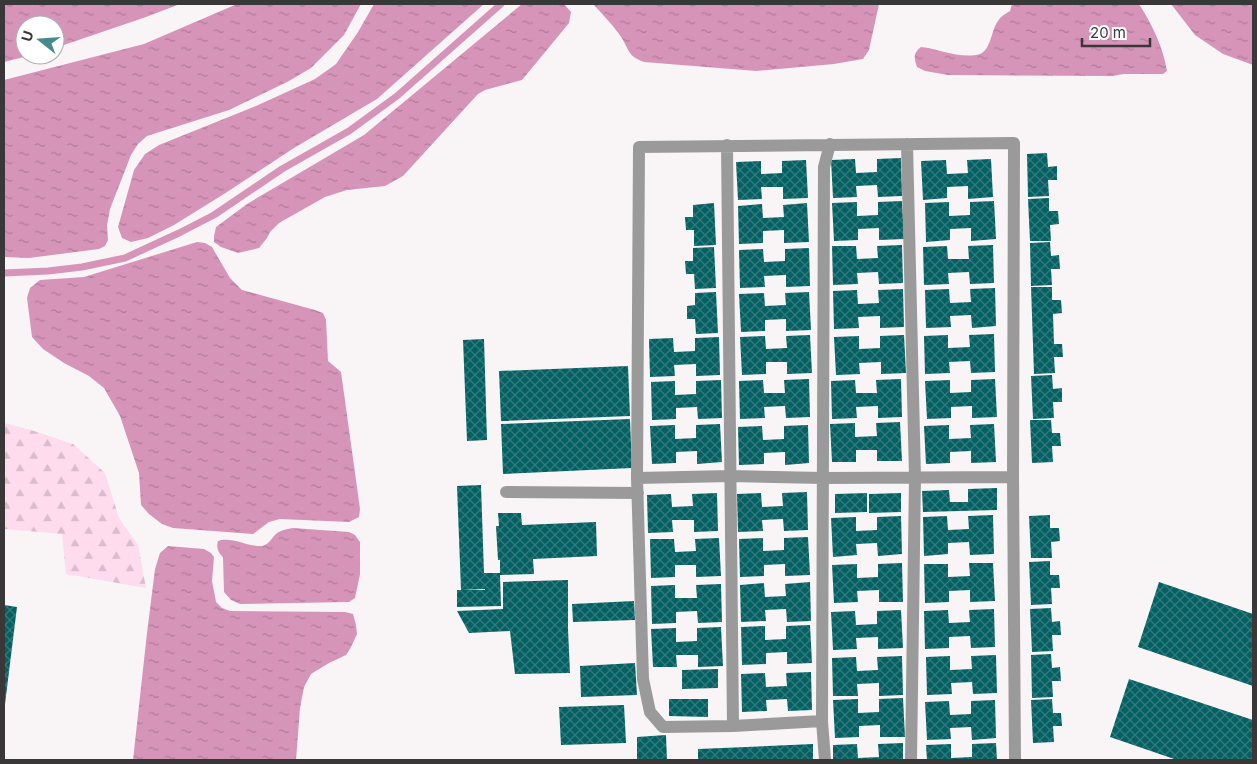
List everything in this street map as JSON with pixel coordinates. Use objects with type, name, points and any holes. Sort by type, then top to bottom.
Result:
[{"type":"street","points":[[822,721],[733,726],[663,727],[650,712],[643,679],[637,478],[639,147],[1014,143],[1013,477],[1015,760]]},
{"type":"street","points":[[825,760],[822,721],[824,167],[830,144]]},
{"type":"street","points":[[907,144],[915,477],[911,760]]},
{"type":"street","points":[[727,145],[733,726]]},
{"type":"street","points":[[637,478],[731,476],[823,478],[1013,477]]},
{"type":"street","points":[[506,492],[638,493]]},
{"type":"green space","points":[[4,423],[73,444],[105,473],[119,518],[138,545],[146,588],[66,574],[62,534],[4,529]]},
{"type":"water","points":[[4,4],[180,4],[65,45],[65,15],[15,15],[15,59],[4,62]]},
{"type":"water","points":[[237,4],[361,4],[344,35],[311,68],[289,81],[229,110],[147,136],[138,144],[131,155],[110,209],[107,225],[108,240],[105,246],[99,249],[29,258],[4,257],[4,80],[144,44]]},
{"type":"water","points":[[374,4],[484,4],[377,99],[294,148],[174,225],[148,238],[131,242],[122,238],[118,227],[134,170],[145,154],[159,145],[256,106],[315,79],[336,64]]},
{"type":"water","points":[[522,4],[564,4],[571,12],[569,23],[522,80],[485,90],[478,94],[403,176],[385,186],[347,190],[325,197],[279,223],[259,248],[238,253],[221,247],[214,242],[216,227],[247,204],[364,135]]},
{"type":"water","points":[[593,4],[879,4],[869,50],[863,59],[834,64],[756,71],[638,60],[628,51],[616,30]]},
{"type":"water","points":[[1012,4],[1139,4],[1156,36],[1163,53],[1167,71],[1163,74],[1124,74],[1112,76],[948,75],[925,71],[917,67],[915,56],[921,47],[969,56],[981,53],[988,46],[995,25],[1002,16],[1010,11]]},
{"type":"water","points":[[1171,4],[1253,4],[1253,65],[1223,54],[1195,35]]},
{"type":"water","points":[[197,242],[205,243],[212,247],[230,278],[242,290],[323,313],[326,320],[328,361],[341,372],[360,509],[359,517],[349,522],[280,519],[269,522],[253,534],[173,528],[162,524],[141,505],[139,473],[120,416],[104,388],[89,376],[43,349],[32,337],[27,298],[30,288],[40,280],[84,277]]},
{"type":"water","points":[[293,528],[349,532],[355,535],[360,542],[360,574],[355,598],[349,602],[240,604],[231,600],[224,592],[223,557],[218,550],[218,541],[229,540],[262,546],[269,543],[277,533]]},
{"type":"water","points":[[168,546],[204,549],[211,553],[214,557],[212,581],[216,602],[222,608],[230,611],[345,612],[353,614],[357,634],[346,655],[311,674],[304,687],[300,708],[296,760],[133,760],[155,569],[160,553]]},
{"type":"building","points":[[1047,153],[1048,167],[1057,166],[1057,180],[1048,180],[1049,196],[1028,197],[1027,154]]},
{"type":"building","points":[[901,158],[902,196],[878,197],[877,185],[856,186],[857,197],[833,198],[831,160],[855,159],[856,173],[877,172],[877,159]]},
{"type":"building","points":[[991,159],[993,197],[968,199],[968,186],[947,187],[947,198],[923,200],[921,161],[946,160],[947,174],[968,173],[967,160]]},
{"type":"building","points":[[806,160],[808,198],[783,199],[783,187],[761,187],[762,199],[738,200],[736,162],[761,161],[761,174],[782,173],[782,161]]},
{"type":"building","points":[[1049,198],[1049,211],[1058,211],[1059,224],[1050,225],[1051,241],[1030,241],[1028,199]]},
{"type":"building","points":[[902,201],[904,239],[879,240],[879,228],[858,229],[858,240],[834,241],[832,203],[857,202],[857,216],[878,215],[878,202]]},
{"type":"building","points":[[994,201],[996,239],[971,241],[971,228],[950,229],[950,240],[926,242],[925,203],[949,202],[949,216],[970,215],[970,202]]},
{"type":"building","points":[[714,203],[716,245],[694,246],[694,230],[686,230],[685,217],[693,217],[693,205]]},
{"type":"building","points":[[807,203],[809,242],[784,243],[784,230],[763,231],[763,243],[739,244],[738,206],[762,204],[763,218],[784,217],[783,205]]},
{"type":"building","points":[[1050,242],[1051,256],[1059,255],[1060,269],[1051,269],[1052,285],[1031,286],[1030,243]]},
{"type":"building","points":[[902,245],[903,283],[879,284],[878,272],[857,273],[858,284],[833,285],[832,246],[856,246],[857,259],[878,258],[877,246]]},
{"type":"building","points":[[993,245],[994,283],[970,284],[969,272],[948,273],[949,284],[924,285],[923,247],[947,246],[948,259],[969,259],[968,246]]},
{"type":"building","points":[[714,247],[716,288],[695,289],[694,274],[686,274],[685,261],[693,261],[693,248]]},
{"type":"building","points":[[809,248],[810,286],[786,287],[786,275],[764,276],[765,287],[740,288],[739,250],[763,249],[764,262],[785,261],[785,249]]},
{"type":"building","points":[[1031,287],[1052,287],[1052,300],[1061,300],[1062,313],[1053,314],[1054,344],[1062,344],[1063,357],[1054,357],[1055,373],[1034,374]]},
{"type":"building","points":[[995,288],[996,326],[972,328],[971,315],[950,316],[951,327],[926,328],[925,290],[949,289],[950,303],[971,302],[970,289]]},
{"type":"building","points":[[903,289],[904,327],[880,328],[880,316],[858,317],[859,328],[834,329],[833,291],[857,290],[858,304],[879,303],[878,290]]},
{"type":"building","points":[[716,292],[718,333],[696,334],[695,319],[687,319],[687,306],[695,305],[695,293]]},
{"type":"building","points":[[809,292],[811,330],[786,331],[786,319],[765,320],[765,331],[741,332],[739,294],[764,293],[765,306],[786,305],[785,293]]},
{"type":"building","points":[[994,334],[995,372],[971,373],[970,361],[949,362],[950,373],[925,374],[924,336],[948,335],[948,348],[970,347],[969,335]]},
{"type":"building","points":[[810,335],[812,373],[787,374],[787,362],[766,362],[766,374],[742,375],[740,337],[765,336],[766,349],[787,348],[786,336]]},
{"type":"building","points":[[904,335],[906,373],[881,374],[881,362],[859,363],[860,374],[836,375],[834,337],[859,336],[859,349],[880,348],[880,336]]},
{"type":"building","points":[[719,337],[720,375],[696,376],[696,364],[674,365],[675,376],[650,377],[649,339],[673,338],[674,352],[695,351],[695,338]]},
{"type":"building","points":[[484,339],[487,440],[467,441],[463,340]]},
{"type":"building","points":[[628,366],[630,416],[501,421],[499,371]]},
{"type":"building","points":[[1052,375],[1053,389],[1062,388],[1062,402],[1053,402],[1054,418],[1033,419],[1031,376]]},
{"type":"building","points":[[809,379],[810,417],[786,418],[785,406],[764,407],[765,418],[740,419],[739,381],[763,380],[764,393],[785,393],[784,380]]},
{"type":"building","points":[[901,379],[902,417],[878,418],[878,406],[856,407],[857,418],[832,419],[831,381],[855,380],[856,393],[877,393],[876,380]]},
{"type":"building","points":[[995,379],[997,417],[972,418],[972,406],[951,407],[951,418],[927,419],[925,381],[950,380],[950,393],[971,392],[971,380]]},
{"type":"building","points":[[721,380],[722,418],[698,419],[697,407],[676,408],[676,419],[652,420],[651,382],[675,381],[675,395],[696,394],[696,381]]},
{"type":"building","points":[[630,419],[632,468],[503,474],[501,424]]},
{"type":"building","points":[[1030,420],[1051,420],[1052,433],[1060,433],[1061,446],[1052,446],[1053,462],[1032,463]]},
{"type":"building","points":[[900,422],[902,461],[877,461],[877,450],[856,450],[856,462],[832,462],[830,424],[855,423],[855,437],[877,436],[876,423]]},
{"type":"building","points":[[720,424],[722,462],[697,464],[697,451],[676,452],[676,463],[652,464],[650,426],[675,425],[675,439],[696,438],[696,425]]},
{"type":"building","points":[[994,424],[996,462],[971,463],[971,451],[950,452],[950,463],[926,464],[924,426],[949,425],[949,439],[971,438],[970,425]]},
{"type":"building","points":[[808,425],[809,463],[785,465],[785,452],[764,453],[764,464],[739,465],[738,427],[762,426],[763,440],[784,439],[784,426]]},
{"type":"building","points":[[481,485],[484,573],[500,573],[496,526],[499,526],[498,513],[521,513],[522,525],[596,522],[597,556],[533,559],[534,574],[500,575],[501,606],[457,607],[457,590],[461,590],[457,486]]},
{"type":"building","points":[[997,488],[997,510],[923,512],[922,491],[949,490],[950,502],[968,502],[968,489]]},
{"type":"building","points":[[807,492],[808,530],[784,531],[783,519],[762,520],[763,531],[738,532],[737,494],[761,493],[762,507],[783,506],[782,493]]},
{"type":"building","points":[[717,493],[718,531],[694,532],[694,520],[672,520],[673,532],[648,533],[647,495],[671,494],[672,507],[693,506],[692,494]]},
{"type":"building","points":[[867,493],[867,512],[835,513],[835,494]]},
{"type":"building","points":[[901,493],[901,512],[869,513],[869,494]]},
{"type":"building","points":[[993,515],[994,554],[970,555],[969,542],[948,543],[948,554],[924,556],[923,517],[947,516],[948,530],[969,529],[968,516]]},
{"type":"building","points":[[1050,515],[1050,528],[1059,528],[1060,541],[1051,542],[1052,558],[1031,558],[1029,516]]},
{"type":"building","points":[[901,516],[902,554],[878,556],[877,543],[856,544],[857,555],[833,557],[831,518],[856,517],[856,531],[877,530],[877,517]]},
{"type":"building","points":[[808,537],[810,575],[785,576],[785,564],[764,565],[764,576],[740,577],[739,539],[763,538],[763,551],[784,550],[784,538]]},
{"type":"building","points":[[719,538],[721,576],[696,577],[696,565],[675,565],[675,577],[651,578],[650,539],[674,539],[675,552],[696,551],[695,539]]},
{"type":"building","points":[[1050,561],[1050,575],[1059,575],[1060,588],[1051,588],[1052,604],[1031,605],[1029,562]]},
{"type":"building","points":[[902,563],[903,602],[879,602],[879,590],[857,591],[858,602],[834,603],[832,565],[857,564],[857,578],[878,577],[878,564]]},
{"type":"building","points":[[969,563],[993,563],[995,601],[970,602],[970,590],[949,591],[949,602],[925,603],[924,564],[948,564],[948,577],[970,576]]},
{"type":"building","points":[[568,580],[570,673],[515,674],[510,631],[469,633],[457,611],[503,609],[503,582]]},
{"type":"building","points":[[810,582],[811,621],[787,622],[786,609],[765,610],[766,621],[741,622],[740,585],[764,583],[765,597],[786,596],[785,584]]},
{"type":"building","points":[[1159,582],[1253,614],[1253,686],[1138,647]]},
{"type":"building","points":[[721,584],[722,622],[698,623],[697,611],[676,612],[676,623],[652,624],[651,586],[675,585],[675,598],[697,598],[696,585]]},
{"type":"building","points":[[634,601],[635,620],[573,622],[572,604]]},
{"type":"building","points":[[4,605],[17,607],[5,704],[4,704]]},
{"type":"building","points":[[1051,608],[1052,622],[1060,621],[1061,635],[1052,635],[1053,651],[1032,652],[1030,609]]},
{"type":"building","points":[[994,609],[995,647],[971,648],[970,636],[949,637],[949,648],[925,649],[924,611],[948,610],[949,623],[970,622],[969,610]]},
{"type":"building","points":[[901,610],[903,648],[878,649],[878,637],[856,638],[857,649],[833,650],[831,612],[855,611],[856,625],[877,624],[877,611]]},
{"type":"building","points":[[810,625],[812,663],[787,664],[787,652],[766,653],[766,664],[742,665],[741,627],[765,626],[765,640],[786,639],[786,626]]},
{"type":"building","points":[[721,627],[723,666],[698,667],[698,655],[676,655],[677,667],[653,667],[651,629],[676,628],[676,642],[697,641],[697,628]]},
{"type":"building","points":[[1051,654],[1052,668],[1060,667],[1061,681],[1052,681],[1053,697],[1032,698],[1031,655]]},
{"type":"building","points":[[996,655],[997,693],[973,694],[972,682],[951,683],[952,694],[927,695],[926,657],[950,656],[950,670],[972,669],[971,656]]},
{"type":"building","points":[[902,656],[903,695],[879,696],[879,683],[857,684],[858,696],[833,696],[832,658],[856,657],[857,671],[878,670],[877,657]]},
{"type":"building","points":[[635,663],[637,695],[581,697],[580,666]]},
{"type":"building","points":[[718,669],[718,688],[682,689],[682,670]]},
{"type":"building","points":[[811,672],[812,710],[788,711],[787,699],[766,700],[767,711],[742,712],[741,674],[765,673],[766,687],[787,686],[786,673]]},
{"type":"building","points":[[1129,679],[1253,720],[1253,760],[1177,760],[1110,737]]},
{"type":"building","points":[[903,698],[905,737],[880,737],[880,725],[859,726],[859,737],[835,738],[833,700],[858,699],[858,713],[879,712],[879,699]]},
{"type":"building","points":[[669,699],[708,699],[708,717],[669,716]]},
{"type":"building","points":[[1052,699],[1053,713],[1061,713],[1062,726],[1053,726],[1054,742],[1033,743],[1031,700]]},
{"type":"building","points":[[995,700],[996,738],[972,740],[971,727],[950,728],[951,739],[927,740],[925,702],[949,701],[950,715],[971,714],[971,701]]},
{"type":"building","points":[[624,705],[626,743],[561,745],[559,707]]},
{"type":"building","points":[[666,735],[667,760],[637,760],[637,737]]},
{"type":"building","points":[[903,743],[903,760],[833,760],[833,745],[857,744],[858,758],[879,757],[878,744]]},
{"type":"building","points":[[996,743],[997,760],[927,760],[926,745],[951,744],[951,758],[972,757],[972,744]]},
{"type":"building","points":[[813,744],[813,760],[698,760],[698,749]]},
{"type":"waterway","points":[[4,273],[82,267],[125,258],[214,215],[282,169],[349,131],[397,96],[501,4]]}]
